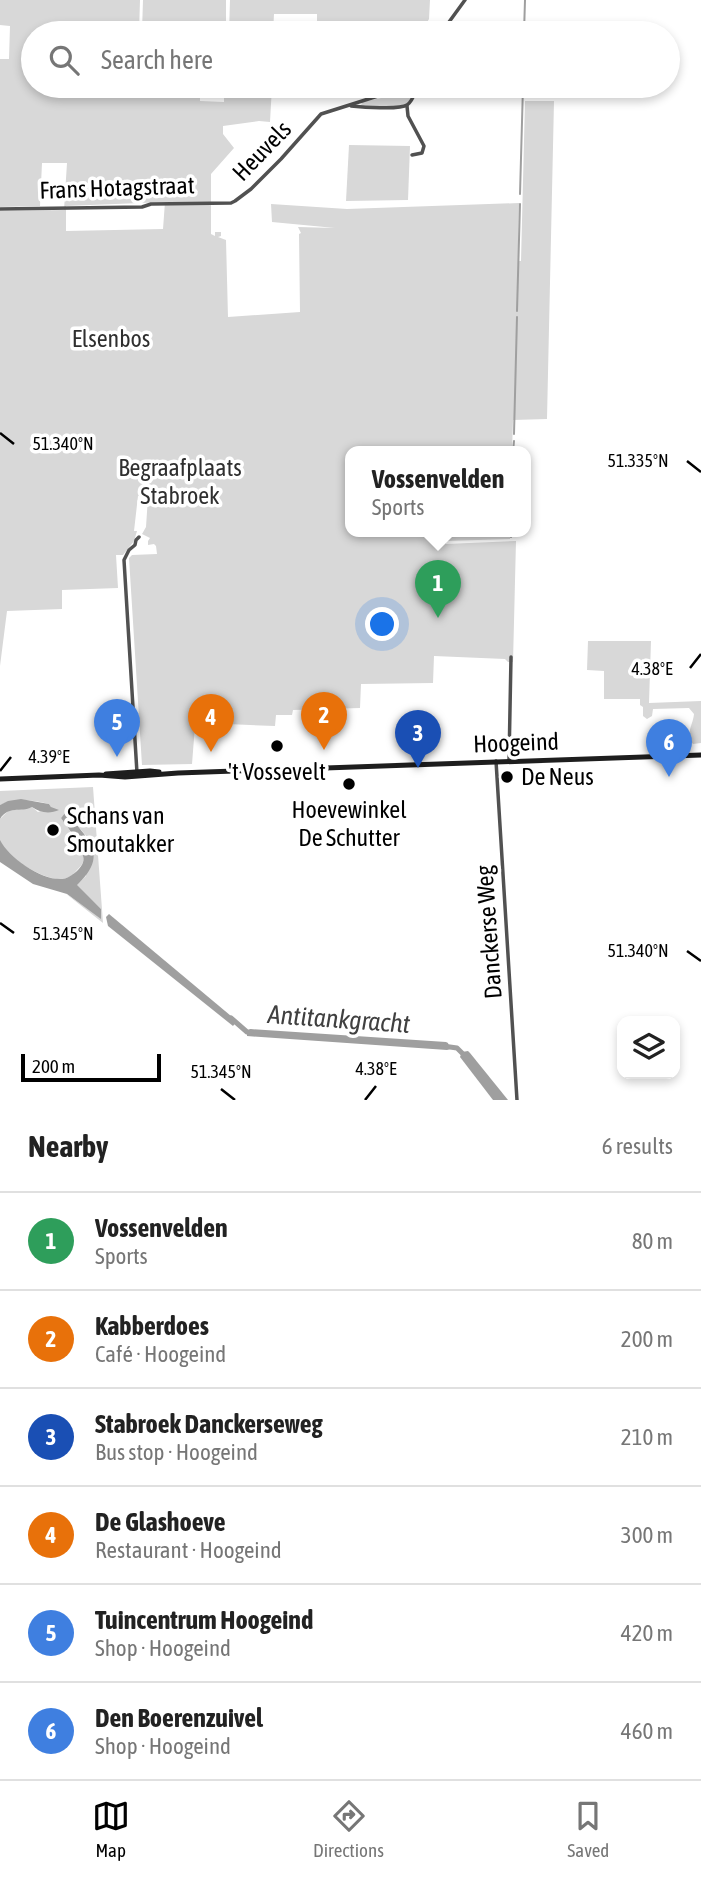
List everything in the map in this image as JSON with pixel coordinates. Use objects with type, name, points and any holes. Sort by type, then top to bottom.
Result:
[{"type":"main road","name":"Hoogeind","points":[[0,779],[137,774],[151,776],[164,773],[701,755]]},
{"type":"street","points":[[449,21],[464,0]]},
{"type":"street","name":"Heuvels","points":[[236,201],[273,167],[321,114],[373,98]]},
{"type":"street","points":[[412,98],[407,106],[408,116],[424,146],[422,153],[412,155]]},
{"type":"street","name":"Heuvels","points":[[349,106],[407,106]]},
{"type":"street","name":"Frans Hotagstraat","points":[[0,209],[142,207],[151,204],[236,201]]},
{"type":"street","points":[[137,774],[124,560],[139,537]]},
{"type":"street","points":[[509,761],[511,657]]},
{"type":"street","name":"Danckerse Weg","points":[[496,761],[517,1100]]},
{"type":"green space","points":[[0,0],[140,0],[139,21],[21,21],[21,98],[200,98],[200,101],[224,102],[224,98],[271,98],[270,122],[223,126],[223,134],[234,148],[211,174],[211,234],[215,236],[215,232],[221,232],[218,237],[226,240],[228,317],[300,312],[301,233],[298,227],[335,228],[272,222],[271,204],[347,209],[519,203],[518,261],[521,261],[525,101],[554,101],[547,419],[513,420],[512,446],[345,446],[345,537],[510,537],[445,541],[446,544],[516,541],[513,662],[505,659],[434,656],[433,683],[361,684],[360,708],[293,710],[292,715],[276,715],[275,726],[227,724],[228,702],[197,700],[192,764],[142,765],[129,558],[132,555],[157,554],[154,544],[148,545],[150,538],[142,534],[146,527],[148,497],[138,496],[134,531],[137,531],[134,541],[123,555],[116,555],[118,588],[62,590],[62,609],[7,611],[0,666],[0,211],[64,210],[67,163],[42,163],[40,206],[0,207],[0,59],[9,59],[10,26],[0,25]],"holes":[[[165,202],[163,229],[66,231],[66,206]]]},
{"type":"green space","points":[[143,0],[226,0],[226,21],[142,21]]},
{"type":"green space","points":[[230,0],[430,0],[428,21],[317,21],[317,14],[274,14],[274,21],[229,21]]},
{"type":"green space","points":[[381,98],[411,98],[404,105],[392,107],[361,106],[362,102]]},
{"type":"green space","points":[[349,145],[410,146],[408,200],[346,201]]},
{"type":"green space","points":[[588,641],[651,641],[649,703],[701,701],[701,743],[693,744],[691,740],[694,714],[689,708],[653,709],[652,716],[647,719],[643,716],[640,699],[604,699],[604,671],[587,670]]},
{"type":"green space","points":[[93,787],[103,923],[65,893],[101,918],[101,909],[76,885],[86,876],[87,837],[68,814],[65,813],[61,818],[74,836],[83,856],[81,865],[70,877],[56,879],[37,873],[10,855],[0,841],[0,819],[8,811],[32,807],[38,812],[51,807],[49,804],[24,800],[0,805],[0,791]]},
{"type":"shaded area","points":[[21,799],[49,804],[59,810],[45,812],[32,807],[7,812],[0,819],[0,805]]},
{"type":"shaded area","points":[[65,813],[83,832],[92,848],[92,865],[77,885],[101,909],[101,919],[67,894],[33,884],[0,862],[0,840],[18,861],[36,872],[55,879],[72,875],[81,866],[83,858],[77,841],[61,818]]},
{"type":"shaded area","points":[[109,914],[237,1021],[233,1026],[108,926],[106,917]]},
{"type":"shaded area","points":[[250,1029],[446,1042],[450,1049],[247,1036]]},
{"type":"shaded area","points":[[468,1051],[508,1100],[493,1100],[460,1057],[462,1052]]},
{"type":"waterway","points":[[524,21],[525,0]]},
{"type":"waterway","points":[[520,194],[523,98]]},
{"type":"waterway","points":[[517,311],[520,204]]},
{"type":"waterway","points":[[514,434],[517,317]]},
{"type":"waterway","points":[[514,441],[514,446]]},
{"type":"waterway","name":"Antitankgracht","points":[[231,1018],[247,1032],[251,1032]]},
{"type":"waterway","name":"Antitankgracht","points":[[443,1046],[457,1048],[467,1058]]},
{"type":"place","name":"Vossenvelden","points":[[438,618]]},
{"type":"place","name":"'t Vossevelt","points":[[277,746]]},
{"type":"place","name":"Kabberdoes","points":[[324,750]]},
{"type":"place","name":"De Glashoeve","points":[[211,752]]},
{"type":"place","name":"Tuincentrum Hoogeind","points":[[117,757]]},
{"type":"place","name":"Stabroek Danckerseweg","points":[[418,768]]},
{"type":"place","name":"De Neus","points":[[507,777]]},
{"type":"place","name":"Den Boerenzuivel","points":[[669,777]]},
{"type":"place","name":"Hoevewinkel De Schutter","points":[[349,784]]},
{"type":"place","name":"Schans van Smoutakker","points":[[53,830]]},
{"type":"park label","name":"Elsenbos","points":[[111,339]]},
{"type":"park label","name":"Begraafplaats Stabroek","points":[[180,482]]}]
